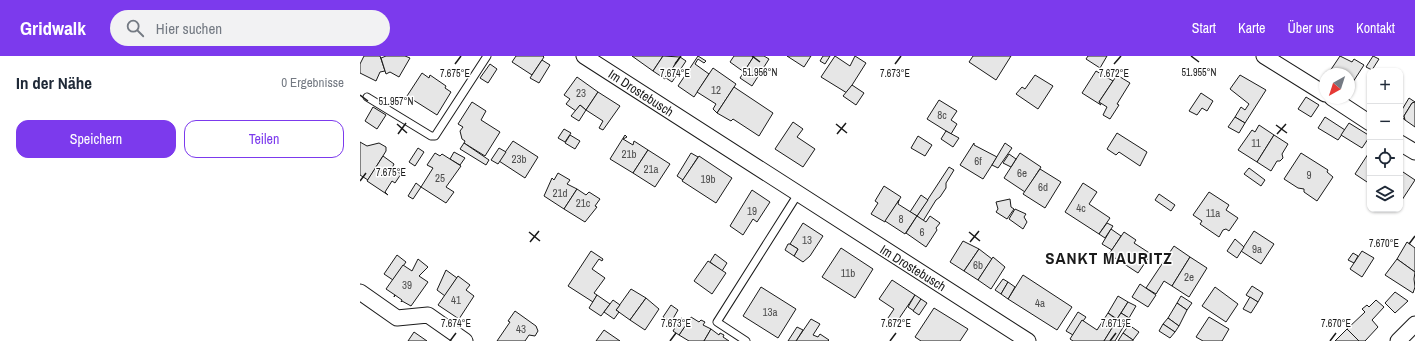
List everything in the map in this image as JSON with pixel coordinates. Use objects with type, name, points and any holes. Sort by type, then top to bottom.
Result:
[{"type":"street","name":"Im Drostebusch","points":[[584,56],[1028,341]]},
{"type":"street","points":[[1264,56],[1319,90]]},
{"type":"street","points":[[1341,104],[1367,121]]},
{"type":"street","points":[[1403,145],[1415,152]]},
{"type":"street","points":[[360,292],[397,318],[428,315],[465,341]]},
{"type":"street","points":[[1398,341],[1415,324]]},
{"type":"lane","points":[[367,97],[431,136],[435,136],[487,56]]},
{"type":"lane","points":[[746,341],[717,322],[798,194]]},
{"type":"building","points":[[364,56],[380,56],[385,71],[380,72],[376,81],[360,73],[360,64]]},
{"type":"building","points":[[386,56],[405,56],[410,58],[399,77],[390,72],[386,74],[381,58]]},
{"type":"building","points":[[516,56],[544,57],[532,75],[512,62]]},
{"type":"building","points":[[632,56],[663,56],[653,71]]},
{"type":"building","points":[[663,56],[680,57],[665,79],[653,71]]},
{"type":"building","points":[[698,56],[706,61],[704,63],[698,59],[695,64],[709,74],[694,97],[678,86]]},
{"type":"building","points":[[734,56],[754,56],[744,72],[730,62]]},
{"type":"building","points":[[754,56],[764,56],[769,59],[752,86],[740,78]]},
{"type":"building","points":[[787,56],[811,56],[804,67]]},
{"type":"building","points":[[823,56],[830,56],[825,64],[820,61]]},
{"type":"building","points":[[835,56],[850,66],[855,56],[866,63],[847,93],[821,77]]},
{"type":"building","points":[[973,56],[1011,56],[996,80],[969,62]]},
{"type":"building","points":[[1088,56],[1107,56],[1100,68],[1086,59]]},
{"type":"building","points":[[1340,56],[1352,62],[1354,59],[1364,65],[1355,79],[1355,68],[1332,68]]},
{"type":"building","points":[[1373,56],[1379,59],[1373,68],[1366,67]]},
{"type":"building","points":[[680,57],[686,61],[672,82],[666,78]]},
{"type":"building","points":[[542,60],[550,65],[539,83],[530,78]]},
{"type":"building","points":[[490,64],[497,69],[488,83],[480,78]]},
{"type":"building","points":[[713,68],[736,84],[717,113],[713,109],[716,104],[697,92]]},
{"type":"building","points":[[1096,71],[1113,81],[1099,102],[1101,105],[1082,93]]},
{"type":"building","points":[[422,73],[429,78],[430,75],[446,86],[445,88],[451,92],[437,115],[407,96]]},
{"type":"building","points":[[1035,75],[1053,86],[1038,109],[1016,94],[1022,87],[1025,89]]},
{"type":"building","points":[[1117,75],[1130,83],[1110,119],[1103,115],[1107,107],[1099,102]]},
{"type":"building","points":[[1240,75],[1266,90],[1245,123],[1235,117],[1241,107],[1245,110],[1249,104],[1230,89]]},
{"type":"building","points":[[577,77],[598,92],[586,110],[580,105],[576,111],[566,104],[570,99],[564,95]]},
{"type":"building","points":[[852,85],[864,93],[856,105],[843,96]]},
{"type":"building","points":[[734,87],[773,113],[759,136],[733,119],[731,121],[717,113]]},
{"type":"building","points":[[598,92],[620,106],[603,130],[599,128],[603,121],[586,110]]},
{"type":"building","points":[[1201,93],[1213,101],[1207,111],[1202,108],[1197,115],[1189,111]]},
{"type":"building","points":[[1306,97],[1319,105],[1311,117],[1298,109]]},
{"type":"building","points":[[1409,98],[1415,102],[1412,103],[1404,116],[1405,120],[1403,118],[1403,108]]},
{"type":"building","points":[[939,100],[957,111],[951,120],[957,124],[951,134],[927,119]]},
{"type":"building","points":[[472,102],[486,111],[481,120],[500,132],[485,156],[464,143],[465,141],[462,139],[460,131],[463,127],[458,124]]},
{"type":"building","points":[[1415,102],[1415,127],[1405,120],[1404,116],[1412,103]]},
{"type":"building","points":[[580,105],[586,110],[579,121],[571,116]]},
{"type":"building","points":[[373,107],[386,115],[377,129],[365,121]]},
{"type":"building","points":[[1235,117],[1245,123],[1239,133],[1228,127]]},
{"type":"building","points":[[1325,117],[1345,130],[1338,140],[1318,128]]},
{"type":"building","points":[[793,122],[803,129],[797,137],[815,149],[803,167],[775,149]]},
{"type":"building","points":[[1349,123],[1367,134],[1367,140],[1362,148],[1341,135]]},
{"type":"building","points":[[1259,125],[1274,135],[1257,162],[1238,150],[1252,130],[1255,132]]},
{"type":"building","points":[[564,129],[571,133],[565,142],[558,138]]},
{"type":"building","points":[[946,131],[959,138],[953,147],[941,139]]},
{"type":"building","points":[[1117,133],[1147,152],[1140,166],[1119,152],[1116,155],[1107,149]]},
{"type":"building","points":[[570,135],[580,141],[575,149],[565,143]]},
{"type":"building","points":[[625,135],[627,137],[623,139],[633,145],[634,141],[648,150],[633,173],[610,159]]},
{"type":"building","points":[[1274,135],[1288,144],[1282,154],[1283,158],[1280,161],[1277,161],[1271,171],[1257,162]]},
{"type":"building","points":[[918,136],[932,145],[925,156],[911,148]]},
{"type":"building","points":[[513,141],[538,157],[525,178],[499,161]]},
{"type":"building","points":[[360,142],[367,146],[379,143],[386,147],[386,151],[368,180],[360,175]]},
{"type":"building","points":[[464,143],[489,160],[486,165],[460,149]]},
{"type":"building","points":[[974,143],[974,145],[997,157],[983,179],[960,165]]},
{"type":"building","points":[[1005,143],[1012,148],[998,168],[992,165]]},
{"type":"building","points":[[418,148],[424,152],[415,166],[409,162]]},
{"type":"building","points":[[499,148],[506,152],[498,164],[491,160]]},
{"type":"building","points":[[648,150],[670,164],[655,187],[633,173]]},
{"type":"building","points":[[454,152],[465,158],[460,165],[450,159]]},
{"type":"building","points":[[435,153],[440,156],[442,154],[461,166],[446,187],[454,192],[446,203],[421,187],[433,168],[427,165]]},
{"type":"building","points":[[691,153],[698,157],[683,180],[677,176]]},
{"type":"building","points":[[1020,153],[1041,167],[1025,192],[1004,178]]},
{"type":"building","points":[[1301,153],[1328,170],[1327,172],[1333,177],[1317,201],[1304,192],[1304,189],[1298,188],[1284,179]]},
{"type":"building","points":[[1009,154],[1016,159],[1011,167],[1003,163]]},
{"type":"building","points":[[383,156],[394,164],[392,168],[401,174],[395,183],[392,181],[385,192],[388,195],[367,181]]},
{"type":"building","points":[[699,156],[732,178],[716,203],[682,181]]},
{"type":"building","points":[[1367,156],[1367,182],[1355,174]]},
{"type":"building","points":[[949,167],[954,170],[946,183],[946,188],[936,200],[923,221],[917,216]]},
{"type":"building","points":[[1249,168],[1265,180],[1261,186],[1244,174]]},
{"type":"building","points":[[1040,169],[1061,182],[1045,208],[1023,194]]},
{"type":"building","points":[[1403,172],[1415,180],[1403,198]]},
{"type":"building","points":[[558,173],[570,180],[567,184],[577,189],[564,209],[544,196],[552,178],[554,180]]},
{"type":"building","points":[[416,183],[421,187],[413,199],[408,196]]},
{"type":"building","points":[[1083,183],[1097,192],[1089,204],[1110,218],[1099,234],[1065,212]]},
{"type":"building","points":[[884,186],[901,197],[885,222],[871,214],[878,203],[875,201]]},
{"type":"building","points":[[577,189],[586,195],[589,192],[600,199],[595,206],[597,207],[585,222],[564,209]]},
{"type":"building","points":[[752,190],[770,202],[757,222],[753,219],[743,235],[730,226]]},
{"type":"building","points":[[1209,192],[1229,205],[1226,210],[1238,218],[1229,231],[1226,229],[1223,230],[1219,237],[1200,224],[1202,221],[1193,215]]},
{"type":"building","points":[[1159,194],[1175,205],[1171,211],[1155,200]]},
{"type":"building","points":[[921,195],[928,200],[917,216],[910,212]]},
{"type":"building","points":[[1010,199],[1011,207],[1014,209],[1007,219],[996,212],[998,209],[996,202]]},
{"type":"building","points":[[899,200],[898,204],[917,216],[905,234],[885,221]]},
{"type":"building","points":[[1015,209],[1026,214],[1024,217],[1027,222],[1023,229],[1009,219]]},
{"type":"building","points":[[917,216],[926,222],[930,216],[940,223],[926,247],[906,233]]},
{"type":"building","points":[[803,223],[823,236],[810,256],[803,262],[794,256],[798,249],[790,244]]},
{"type":"building","points":[[1107,223],[1113,226],[1105,238],[1099,234]]},
{"type":"building","points":[[1111,229],[1121,236],[1112,250],[1102,244]]},
{"type":"building","points":[[1254,231],[1274,244],[1261,264],[1241,251]]},
{"type":"building","points":[[1124,232],[1136,240],[1134,243],[1151,254],[1138,273],[1109,254]]},
{"type":"building","points":[[1235,239],[1244,247],[1237,258],[1227,251]]},
{"type":"building","points":[[963,241],[979,249],[964,271],[950,262]]},
{"type":"building","points":[[1407,242],[1415,248],[1415,272],[1397,259]]},
{"type":"building","points":[[788,244],[798,249],[794,256],[785,250]]},
{"type":"building","points":[[1174,246],[1190,257],[1172,286],[1164,281],[1156,294],[1146,288]]},
{"type":"building","points":[[841,248],[873,269],[855,298],[822,277]]},
{"type":"building","points":[[979,249],[992,259],[978,280],[964,271]]},
{"type":"building","points":[[591,251],[603,259],[602,261],[599,259],[592,269],[605,278],[594,293],[597,295],[593,302],[568,286]]},
{"type":"building","points":[[1362,251],[1374,258],[1362,277],[1350,269]]},
{"type":"building","points":[[1353,253],[1358,256],[1354,263],[1348,260]]},
{"type":"building","points":[[715,254],[727,263],[722,271],[710,262]]},
{"type":"building","points":[[397,255],[406,262],[393,280],[384,274]]},
{"type":"building","points":[[993,257],[1005,267],[991,289],[978,280]]},
{"type":"building","points":[[1190,257],[1207,268],[1189,297],[1172,286]]},
{"type":"building","points":[[418,259],[428,267],[419,276],[428,282],[411,306],[402,301],[401,302],[402,300],[386,289],[403,265],[412,271]]},
{"type":"building","points":[[1397,259],[1415,272],[1415,287],[1413,293],[1385,275]]},
{"type":"building","points":[[708,261],[726,273],[712,294],[694,281]]},
{"type":"building","points":[[446,270],[457,278],[445,296],[437,290]]},
{"type":"building","points":[[1023,275],[1072,307],[1057,330],[1008,299]]},
{"type":"building","points":[[458,276],[470,285],[466,290],[474,296],[459,319],[438,305]]},
{"type":"building","points":[[1003,279],[1008,282],[1001,294],[995,290]]},
{"type":"building","points":[[892,280],[915,295],[896,323],[888,318],[894,309],[879,299]]},
{"type":"building","points":[[1008,282],[1015,287],[1008,299],[1001,294]]},
{"type":"building","points":[[1140,284],[1156,295],[1148,307],[1132,297]]},
{"type":"building","points":[[1252,286],[1263,293],[1258,302],[1246,295]]},
{"type":"building","points":[[761,287],[796,309],[778,338],[743,316]]},
{"type":"building","points":[[1215,287],[1238,304],[1226,322],[1202,306]]},
{"type":"building","points":[[631,289],[646,298],[630,320],[616,310]]},
{"type":"building","points":[[1395,292],[1408,301],[1395,313],[1385,303]]},
{"type":"building","points":[[597,295],[610,304],[601,316],[589,308]]},
{"type":"building","points":[[915,295],[921,299],[914,311],[908,307]]},
{"type":"building","points":[[1118,296],[1128,302],[1117,319],[1108,313]]},
{"type":"building","points":[[1181,296],[1192,303],[1187,310],[1177,303]]},
{"type":"building","points":[[1250,297],[1258,302],[1251,313],[1243,309]]},
{"type":"building","points":[[646,298],[659,309],[645,330],[630,320]]},
{"type":"building","points":[[921,299],[927,303],[919,315],[913,311]]},
{"type":"building","points":[[613,300],[620,305],[616,310],[619,312],[614,319],[604,312]]},
{"type":"building","points":[[1376,300],[1384,307],[1372,320],[1378,327],[1365,341],[1359,341],[1347,329],[1365,312],[1362,309],[1367,305],[1369,307]]},
{"type":"building","points":[[1128,302],[1136,306],[1129,318],[1121,313]]},
{"type":"building","points":[[1177,303],[1187,310],[1179,326],[1168,318]]},
{"type":"building","points":[[671,305],[678,310],[671,322],[663,317]]},
{"type":"building","points":[[934,308],[968,329],[960,341],[921,341],[915,337]]},
{"type":"building","points":[[515,311],[536,326],[538,331],[535,336],[529,335],[525,341],[497,341],[510,322],[508,321]]},
{"type":"building","points":[[1078,312],[1086,317],[1073,335],[1066,331]]},
{"type":"building","points":[[1108,313],[1117,320],[1104,341],[1073,341],[1070,339],[1082,320],[1097,330]]},
{"type":"building","points":[[1121,313],[1129,318],[1125,324],[1117,319]]},
{"type":"building","points":[[691,317],[699,322],[701,320],[705,322],[703,325],[711,329],[704,341],[689,341],[679,335]]},
{"type":"building","points":[[1209,317],[1229,329],[1222,341],[1203,341],[1196,337]]},
{"type":"building","points":[[681,318],[688,322],[679,335],[673,331]]},
{"type":"building","points":[[1168,318],[1179,326],[1175,332],[1163,324]]},
{"type":"building","points":[[811,319],[820,324],[813,335],[818,337],[820,334],[829,340],[828,341],[796,341]]},
{"type":"building","points":[[1117,320],[1125,324],[1115,341],[1104,341]]},
{"type":"building","points":[[1163,324],[1175,332],[1170,338],[1159,331]]},
{"type":"building","points":[[1129,325],[1139,332],[1133,340],[1123,333]]},
{"type":"building","points":[[797,327],[803,330],[796,341],[788,341]]},
{"type":"building","points":[[711,329],[719,335],[720,333],[724,335],[723,337],[729,341],[704,341]]},
{"type":"building","points":[[1347,329],[1359,341],[1335,341]]},
{"type":"building","points":[[604,330],[620,341],[596,341]]},
{"type":"building","points":[[414,332],[427,341],[408,341]]},
{"type":"building","points":[[1123,333],[1133,340],[1133,341],[1118,341]]},
{"type":"district","name":"SANKT MAURITZ","points":[[1109,257]]}]
